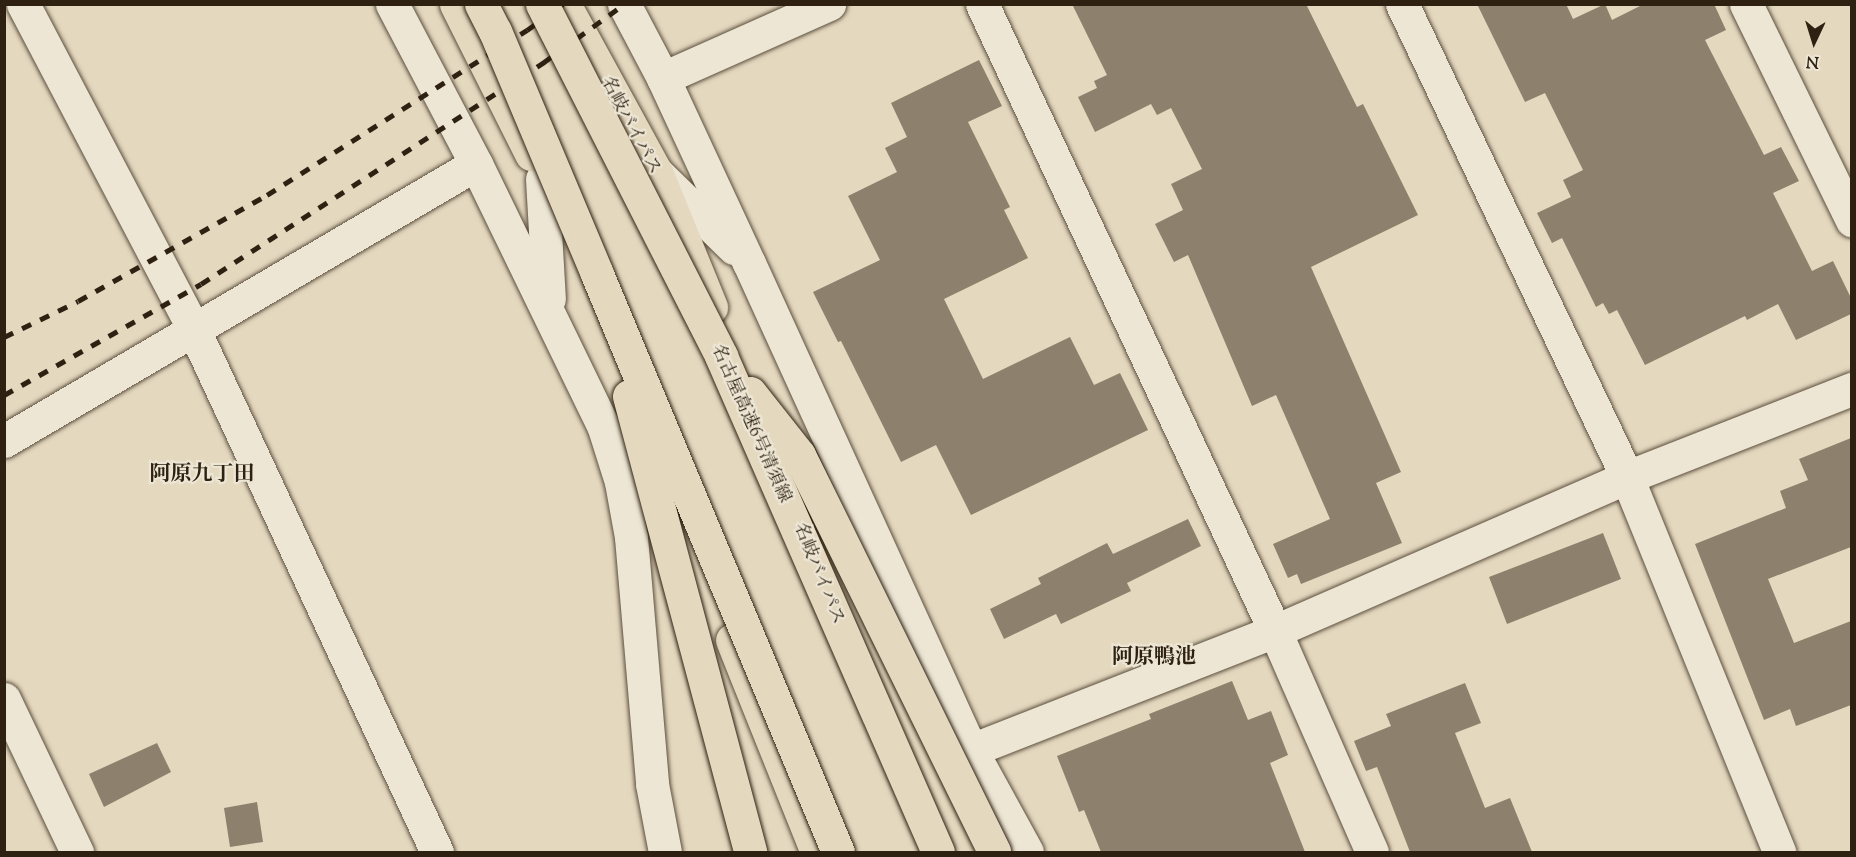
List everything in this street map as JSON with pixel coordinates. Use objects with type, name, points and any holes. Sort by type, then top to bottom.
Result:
[{"type":"highway","points":[[456,4],[542,179],[666,471],[817,852]]},
{"type":"highway","points":[[481,4],[495,31],[838,852]]},
{"type":"highway","name":"名古屋高速6号清須線","points":[[542,4],[721,356],[938,852]]},
{"type":"highway","name":"名岐バイパス","points":[[564,4],[656,172],[929,852]]},
{"type":"highway","points":[[597,274],[750,852]]},
{"type":"highway","points":[[721,356],[799,455],[993,852]]},
{"type":"street","points":[[23,4],[195,330],[437,852]]},
{"type":"street","points":[[392,4],[477,164],[604,428],[621,483],[631,537],[652,784],[665,852]]},
{"type":"street","points":[[624,4],[663,78],[971,750],[1027,852]]},
{"type":"street","points":[[663,78],[829,4]]},
{"type":"street","points":[[982,4],[1275,631],[1372,852]]},
{"type":"street","points":[[1402,4],[1627,477],[1779,852]]},
{"type":"street","points":[[1746,4],[1851,220]]},
{"type":"street","points":[[4,441],[477,164]]},
{"type":"street","points":[[656,172],[749,263]]},
{"type":"street","points":[[542,179],[550,316]]},
{"type":"street","points":[[570,358],[666,471]]},
{"type":"street","points":[[971,750],[1275,631],[1627,477],[1851,388]]},
{"type":"street","points":[[4,699],[76,852]]},
{"type":"building","points":[[1072,4],[1306,4],[1357,107],[1363,104],[1418,215],[1311,267],[1401,472],[1376,483],[1402,543],[1301,584],[1297,574],[1288,578],[1273,544],[1330,519],[1276,395],[1252,406],[1188,255],[1174,262],[1155,224],[1183,210],[1171,184],[1202,169],[1171,108],[1157,115],[1151,104],[1095,132],[1078,97],[1097,88],[1094,81],[1107,75]]},
{"type":"building","points":[[1477,4],[1566,4],[1573,19],[1605,4],[1612,20],[1644,4],[1714,4],[1726,30],[1705,40],[1764,155],[1781,147],[1799,181],[1773,193],[1812,271],[1833,261],[1851,298],[1851,314],[1796,340],[1778,304],[1747,320],[1745,316],[1645,365],[1617,310],[1609,314],[1603,303],[1596,307],[1562,238],[1552,243],[1537,213],[1571,197],[1563,180],[1583,170],[1545,93],[1525,102]]},
{"type":"building","points":[[979,60],[1002,106],[968,122],[1010,207],[1004,210],[1028,258],[944,299],[983,379],[1070,337],[1094,385],[1120,373],[1148,430],[971,515],[936,445],[901,462],[841,341],[838,342],[813,292],[880,260],[848,196],[897,172],[885,148],[907,137],[891,103]]},
{"type":"building","points":[[1851,438],[1851,547],[1768,579],[1794,643],[1851,621],[1851,705],[1796,726],[1790,709],[1764,720],[1695,544],[1786,508],[1780,491],[1808,480],[1799,459]]},
{"type":"building","points":[[1188,519],[1201,546],[1127,583],[1131,591],[1061,624],[1056,614],[1004,639],[990,609],[1041,584],[1038,578],[1107,543],[1113,554]]},
{"type":"building","points":[[1603,533],[1621,579],[1507,624],[1489,577]]},
{"type":"building","points":[[1232,681],[1248,720],[1271,711],[1288,755],[1270,763],[1305,852],[1101,852],[1084,810],[1079,812],[1057,756],[1151,719],[1149,714]]},
{"type":"building","points":[[1465,683],[1481,723],[1455,733],[1485,808],[1510,798],[1532,852],[1410,852],[1377,767],[1366,771],[1354,741],[1391,726],[1386,714]]},
{"type":"building","points":[[157,743],[171,772],[104,807],[89,774]]},
{"type":"building","points":[[257,802],[263,842],[230,847],[224,808]]},
{"type":"railway","points":[[4,337],[78,301],[267,195],[527,30],[563,4]]},
{"type":"railway","points":[[4,395],[201,284],[544,62],[624,4]]},
{"type":"district","name":"阿原九丁田","points":[[202,475]]},
{"type":"district","name":"阿原鴨池","points":[[1154,658]]}]
